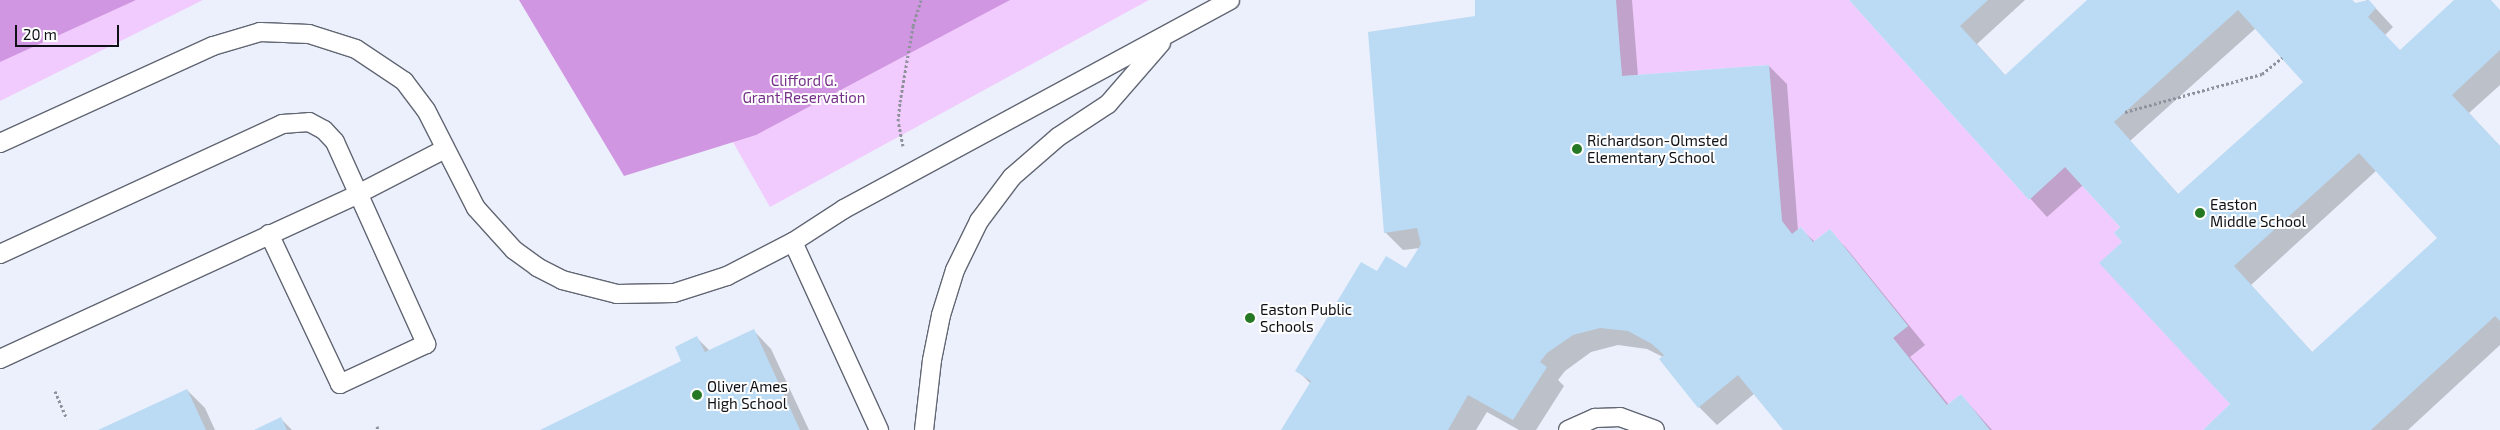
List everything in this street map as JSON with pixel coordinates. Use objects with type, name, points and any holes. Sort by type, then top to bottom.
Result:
[{"type":"lane","points":[[0,143],[213,46],[260,32],[284,31],[333,40],[356,49],[392,71],[416,95],[476,208],[514,250],[562,280],[589,289],[626,295],[674,293],[727,276],[793,242],[844,209],[1230,0]]},
{"type":"lane","points":[[924,430],[932,360],[941,315],[955,270],[979,222],[1012,177],[1058,137],[1108,104],[1170,34]]},
{"type":"lane","points":[[0,254],[290,122],[309,122],[330,135],[426,344],[340,384],[269,234]]},
{"type":"lane","points":[[0,359],[358,194],[445,150]]},
{"type":"lane","points":[[793,242],[879,430]]},
{"type":"lane","points":[[1568,430],[1595,418],[1620,417],[1655,430]]},
{"type":"path","points":[[913,172],[901,141],[898,121],[903,76],[921,0]]},
{"type":"path","points":[[2125,112],[2262,74],[2282,58]]},
{"type":"path","points":[[55,391],[67,419]]},
{"type":"path","points":[[376,426],[378,430]]},
{"type":"green space","points":[[0,0],[203,0],[0,101]]},
{"type":"green space","points":[[0,0],[136,0],[0,62]]},
{"type":"green space","points":[[519,0],[1010,0],[756,135],[624,176]]},
{"type":"green space","name":"Clifford G. Grant Reservation","points":[[652,0],[1149,0],[770,207]]},
{"type":"green space","points":[[1614,0],[1849,0],[2029,200],[2065,167],[2120,227],[2114,233],[2122,242],[2100,263],[2230,404],[2203,430],[1990,430],[1961,394],[1947,405],[1893,338],[1908,326],[1830,229],[1813,242],[1801,227],[1792,234],[1782,221],[1769,65],[1622,76]]},
{"type":"building","name":"Richardson-Olmsted Elementary School","points":[[1475,0],[1616,0],[1622,76],[1769,65],[1782,221],[1792,234],[1801,227],[1813,242],[1830,229],[1908,326],[1893,338],[1947,405],[1961,394],[1990,430],[1783,430],[1738,375],[1698,408],[1659,359],[1664,355],[1652,344],[1628,331],[1600,328],[1573,335],[1547,353],[1540,362],[1547,367],[1513,420],[1468,395],[1448,430],[1281,430],[1311,381],[1295,371],[1361,262],[1377,271],[1386,256],[1406,268],[1421,244],[1417,228],[1384,233],[1368,32],[1475,16]]},
{"type":"building","name":"Easton Middle School","points":[[1849,0],[1988,0],[1960,26],[2005,75],[2087,0],[2352,0],[2355,3],[2369,0],[2376,8],[2368,17],[2400,50],[2454,0],[2491,0],[2500,10],[2500,50],[2452,95],[2500,146],[2500,321],[2495,316],[2371,430],[2203,430],[2230,404],[2099,263],[2122,242],[2114,233],[2120,227],[2065,167],[2029,200]],"holes":[[[2238,10],[2303,82],[2178,194],[2114,122]],[[2359,153],[2437,238],[2312,352],[2234,266]]]},
{"type":"building","name":"Oliver Ames High School","points":[[754,329],[800,430],[540,430],[681,361],[675,347],[697,336],[705,352]]},
{"type":"building","points":[[187,389],[206,430],[98,430]]},
{"type":"building","points":[[281,417],[287,430],[254,430]]},
{"type":"place","name":"Richardson-Olmsted Elementary School","points":[[1577,149]]},
{"type":"place","name":"Easton Middle School","points":[[2200,213]]},
{"type":"place","name":"Easton Public Schools","points":[[1250,318]]},
{"type":"place","name":"Oliver Ames High School","points":[[697,395]]}]
